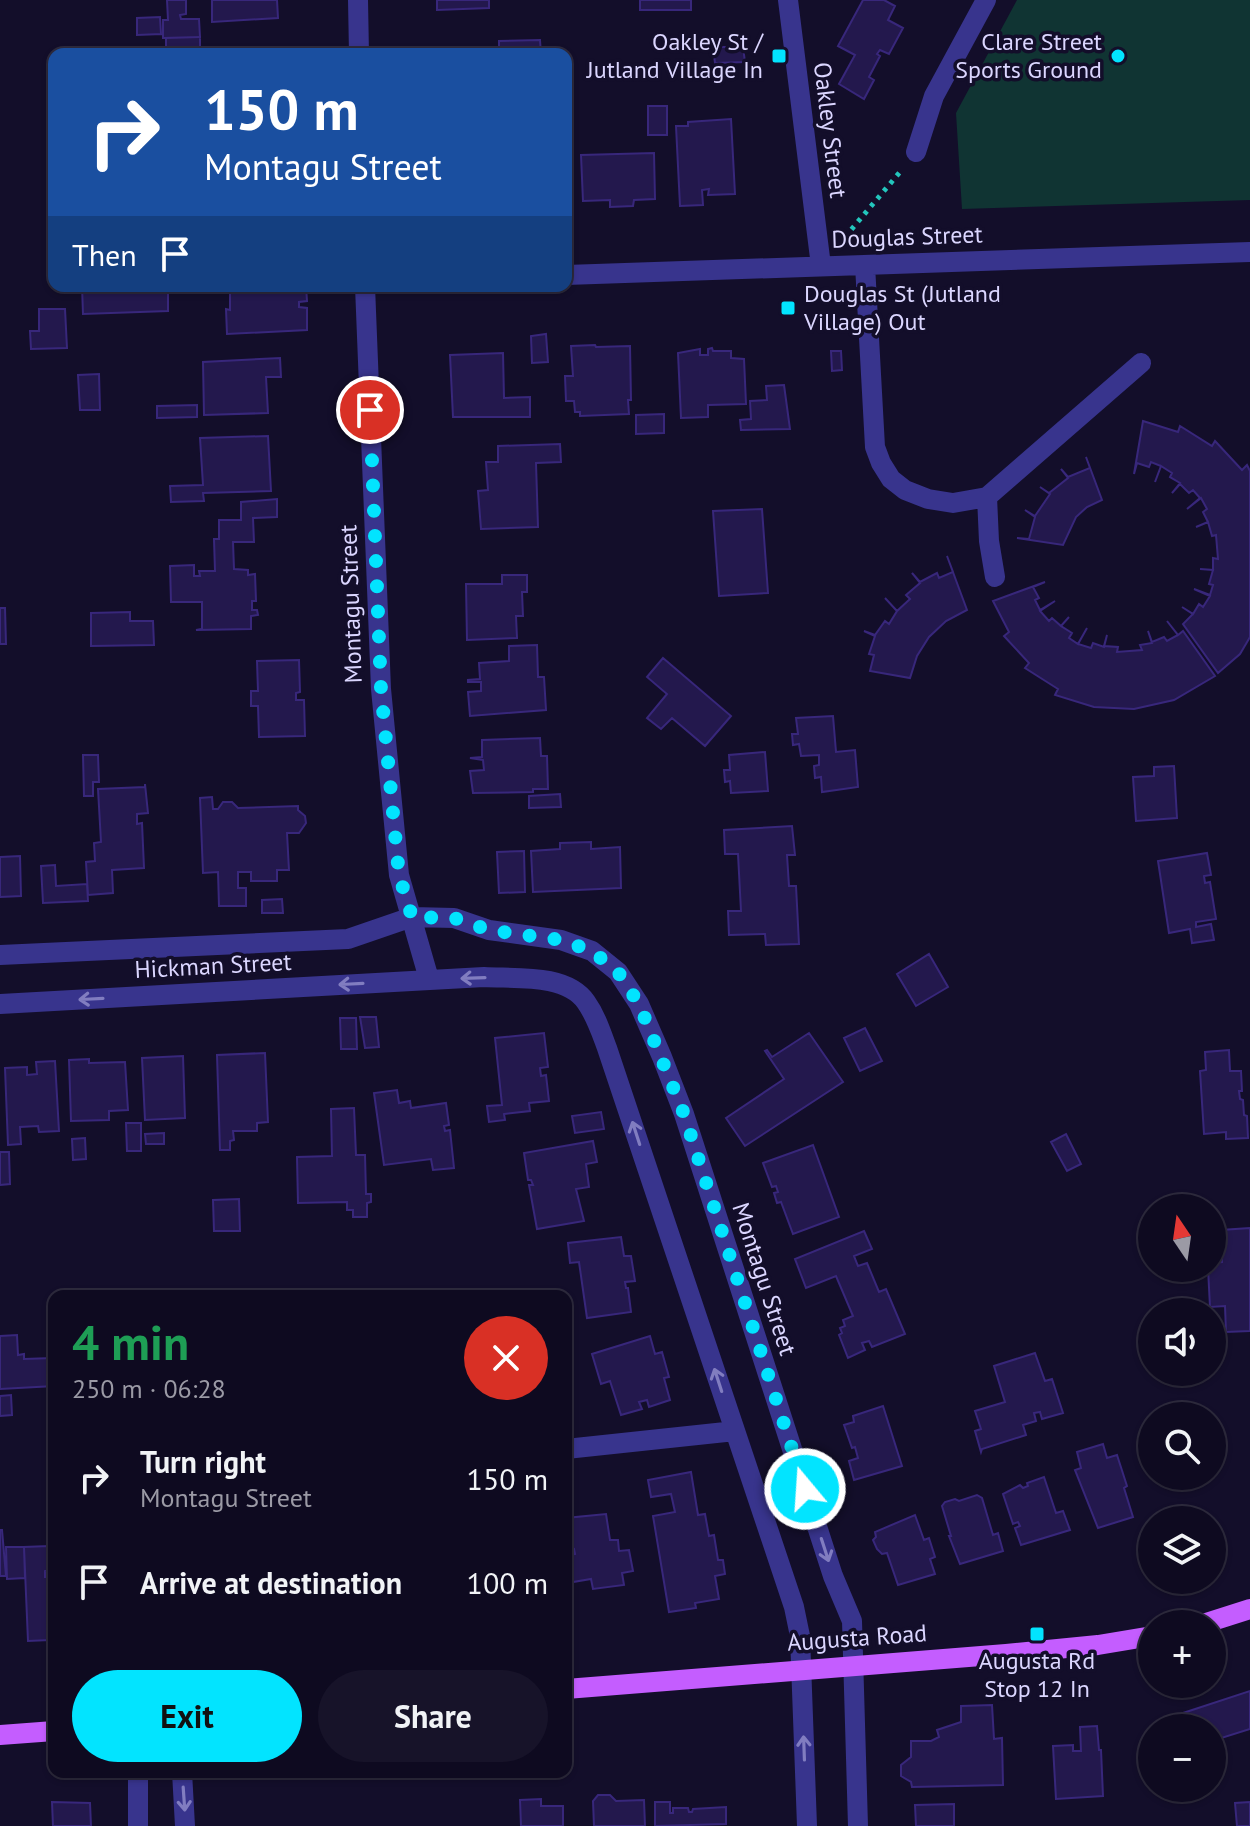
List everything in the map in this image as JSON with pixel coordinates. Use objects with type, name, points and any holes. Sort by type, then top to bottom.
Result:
[{"type":"main road","points":[[1226,1617],[1250,1609]]},
{"type":"main road","name":"Augusta Road","points":[[572,1688],[1006,1654],[1138,1638]]},
{"type":"main road","points":[[0,1735],[48,1731]]},
{"type":"street","points":[[358,0],[359,48]]},
{"type":"street","name":"Oakley Street","points":[[788,0],[821,266]]},
{"type":"street","points":[[916,152],[934,96],[986,0]]},
{"type":"street","name":"Douglas Street","points":[[572,275],[1250,252]]},
{"type":"street","points":[[865,265],[875,447],[891,479],[905,490],[928,499],[953,503],[987,497],[1141,363]]},
{"type":"street","name":"Montagu Street","points":[[365,292],[381,689],[399,875],[429,979]]},
{"type":"street","points":[[987,497],[995,577]]},
{"type":"street","name":"Montagu Street","points":[[412,917],[454,918],[489,930],[550,938],[592,951],[618,972],[639,1004],[684,1114],[833,1576],[852,1621],[858,1826]]},
{"type":"street","name":"Hickman Street","points":[[0,955],[348,939],[412,917]]},
{"type":"street","points":[[429,979],[484,977],[542,980],[566,986],[584,998],[596,1018],[794,1607],[800,1636],[807,1826]]},
{"type":"street","name":"Hickman Street","points":[[0,1004],[429,979]]},
{"type":"street","points":[[572,1448],[735,1431]]},
{"type":"street","points":[[138,1778],[138,1826]]},
{"type":"street","points":[[182,1778],[185,1826]]},
{"type":"path","points":[[821,266],[916,152]]},
{"type":"green space","name":"Clare Street Sports Ground","points":[[1017,0],[1250,0],[1250,200],[962,209],[956,113]]},
{"type":"building","points":[[167,0],[186,0],[186,14],[180,15],[181,19],[199,19],[200,37],[163,38],[163,20],[168,20]]},
{"type":"building","points":[[212,0],[277,0],[278,18],[212,22]]},
{"type":"building","points":[[437,0],[489,0],[489,8],[437,10]]},
{"type":"building","points":[[640,0],[691,0],[691,10],[640,10]]},
{"type":"building","points":[[863,0],[884,0],[895,6],[888,20],[903,28],[889,54],[880,50],[877,54],[880,56],[869,77],[874,80],[864,99],[839,84],[855,55],[838,46]]},
{"type":"building","points":[[160,17],[161,34],[137,35],[137,18]]},
{"type":"building","points":[[200,37],[200,48],[166,48],[166,38]]},
{"type":"building","points":[[540,40],[541,48],[499,48],[499,41]]},
{"type":"building","points":[[713,47],[743,47],[745,62],[715,63]]},
{"type":"building","points":[[648,106],[667,106],[667,135],[648,135]]},
{"type":"building","points":[[731,119],[735,194],[708,195],[709,189],[702,190],[703,205],[680,206],[676,126],[688,126],[688,122]]},
{"type":"building","points":[[654,153],[655,199],[634,200],[633,206],[610,207],[610,200],[583,201],[581,155]]},
{"type":"building","points":[[82,292],[168,292],[168,311],[83,314]]},
{"type":"building","points":[[230,292],[306,292],[307,301],[299,302],[299,307],[307,308],[307,330],[227,334],[226,309],[230,310]]},
{"type":"building","points":[[39,309],[65,309],[67,348],[31,349],[30,331],[39,331]]},
{"type":"building","points":[[546,334],[548,362],[532,363],[531,336]]},
{"type":"building","points":[[571,346],[630,346],[629,414],[580,416],[580,412],[575,412],[574,401],[566,401],[565,376],[573,376]]},
{"type":"building","points":[[712,348],[713,351],[731,351],[731,358],[744,359],[746,404],[708,405],[708,417],[681,418],[678,353],[700,349],[700,355],[708,355],[708,349]]},
{"type":"building","points":[[831,351],[841,351],[842,370],[832,371]]},
{"type":"building","points":[[503,353],[504,398],[530,397],[530,417],[453,417],[450,355]]},
{"type":"building","points":[[280,358],[281,377],[266,377],[268,413],[204,415],[203,362]]},
{"type":"building","points":[[99,374],[100,410],[80,410],[78,375]]},
{"type":"building","points":[[784,385],[790,429],[741,430],[740,420],[751,419],[750,401],[767,400],[766,386]]},
{"type":"building","points":[[197,405],[197,417],[157,418],[157,406]]},
{"type":"building","points":[[664,414],[664,433],[636,434],[636,415]]},
{"type":"building","points":[[1143,421],[1178,432],[1180,426],[1212,446],[1215,441],[1242,470],[1247,465],[1250,471],[1250,637],[1240,654],[1218,673],[1183,624],[1199,604],[1203,607],[1210,596],[1194,589],[1210,595],[1213,558],[1218,559],[1216,535],[1212,536],[1203,512],[1207,509],[1201,498],[1187,509],[1200,498],[1193,490],[1189,493],[1180,484],[1172,493],[1180,483],[1170,477],[1172,473],[1151,462],[1149,467],[1137,463],[1134,474]]},
{"type":"building","points":[[268,436],[271,491],[203,493],[204,501],[171,502],[170,486],[203,485],[200,438]]},
{"type":"building","points":[[560,444],[561,462],[536,463],[538,527],[481,529],[478,491],[488,490],[486,462],[498,462],[498,446]]},
{"type":"building","points":[[1086,457],[1102,500],[1076,517],[1063,545],[1017,538],[1029,539],[1035,517],[1025,510],[1035,516],[1050,494],[1040,487],[1049,493],[1068,478],[1061,469],[1068,477],[1090,468]]},
{"type":"building","points":[[277,499],[277,517],[253,518],[254,542],[233,542],[234,569],[248,570],[248,575],[255,574],[256,601],[252,601],[252,610],[257,610],[258,615],[251,616],[251,629],[196,630],[202,629],[202,602],[171,602],[170,566],[194,565],[194,576],[200,576],[199,571],[215,571],[214,539],[219,539],[219,520],[241,520],[241,502]]},
{"type":"building","points":[[762,509],[768,593],[719,596],[713,511]]},
{"type":"building","points":[[953,572],[967,610],[946,621],[929,637],[917,656],[910,678],[870,671],[874,655],[869,654],[875,636],[864,631],[875,635],[885,621],[889,624],[910,599],[906,595],[920,583],[912,573],[920,582],[937,573],[939,578]]},
{"type":"building","points":[[502,575],[527,575],[527,592],[522,592],[523,616],[516,616],[517,638],[467,640],[466,584],[502,584]]},
{"type":"building","points":[[1045,582],[1033,587],[1039,598],[1035,600],[1040,610],[1055,601],[1040,611],[1049,621],[1052,618],[1072,633],[1069,638],[1078,644],[1091,648],[1093,643],[1118,647],[1117,652],[1142,650],[1140,645],[1152,643],[1148,631],[1152,642],[1164,637],[1167,641],[1183,631],[1215,676],[1174,700],[1134,709],[1094,707],[1055,695],[1058,689],[1025,668],[1029,663],[1004,636],[1009,632],[993,601]]},
{"type":"building","points":[[0,608],[5,608],[6,644],[0,644]]},
{"type":"building","points":[[130,612],[130,621],[153,621],[154,645],[91,646],[91,613]]},
{"type":"building","points":[[537,645],[538,677],[544,677],[546,710],[470,716],[468,692],[481,691],[481,682],[468,680],[480,679],[479,663],[509,661],[509,646]]},
{"type":"building","points":[[663,658],[731,716],[705,746],[672,718],[661,729],[647,718],[667,694],[647,677]]},
{"type":"building","points":[[299,660],[300,692],[296,693],[296,700],[304,700],[305,736],[259,737],[258,706],[251,706],[251,691],[258,691],[257,661]]},
{"type":"building","points":[[833,716],[836,752],[855,750],[858,787],[822,792],[821,777],[815,778],[814,766],[819,765],[819,755],[801,756],[799,744],[793,745],[792,734],[798,734],[796,718]]},
{"type":"building","points":[[540,738],[541,756],[547,756],[548,789],[473,793],[470,771],[484,770],[483,760],[470,758],[482,757],[482,740]]},
{"type":"building","points":[[765,752],[768,791],[731,793],[730,781],[725,782],[724,770],[730,770],[729,755]]},
{"type":"building","points":[[83,755],[98,755],[99,782],[93,782],[93,796],[84,796]]},
{"type":"building","points":[[1174,766],[1177,818],[1136,821],[1133,777],[1154,776],[1154,767]]},
{"type":"building","points":[[145,784],[148,813],[137,814],[137,824],[142,823],[144,868],[112,870],[113,893],[88,895],[86,862],[95,861],[94,843],[101,842],[98,789],[145,787]]},
{"type":"building","points":[[560,794],[561,807],[529,808],[529,796]]},
{"type":"building","points":[[212,797],[213,809],[218,809],[223,802],[232,802],[238,808],[298,806],[305,816],[306,823],[299,833],[287,833],[289,870],[277,870],[277,881],[251,881],[251,872],[238,872],[238,888],[246,888],[246,906],[219,906],[218,872],[203,873],[200,798]]},
{"type":"building","points":[[792,826],[795,855],[787,855],[789,886],[796,886],[799,944],[766,945],[765,934],[729,935],[728,911],[741,911],[738,854],[725,854],[724,830]]},
{"type":"building","points":[[591,842],[591,849],[620,847],[621,888],[533,892],[531,851],[560,849],[560,843]]},
{"type":"building","points":[[524,851],[525,892],[499,893],[497,852]]},
{"type":"building","points":[[1207,853],[1211,875],[1204,876],[1205,883],[1210,882],[1216,919],[1196,922],[1196,927],[1211,924],[1214,940],[1192,943],[1190,929],[1169,933],[1158,861]]},
{"type":"building","points":[[20,856],[21,896],[0,897],[0,857]]},
{"type":"building","points":[[55,865],[56,886],[87,884],[88,901],[43,903],[41,866]]},
{"type":"building","points":[[282,899],[283,913],[262,913],[262,900]]},
{"type":"building","points":[[929,954],[948,987],[916,1006],[897,974]]},
{"type":"building","points":[[360,1017],[376,1017],[379,1047],[365,1048]]},
{"type":"building","points":[[340,1018],[356,1018],[357,1049],[341,1049]]},
{"type":"building","points":[[865,1028],[882,1061],[860,1071],[844,1038]]},
{"type":"building","points":[[544,1033],[548,1067],[540,1068],[541,1076],[546,1075],[549,1101],[529,1103],[530,1111],[504,1114],[505,1120],[489,1122],[487,1106],[502,1105],[495,1038]]},
{"type":"building","points":[[809,1033],[843,1082],[745,1146],[726,1118],[784,1079],[765,1051],[772,1057]]},
{"type":"building","points":[[1229,1050],[1230,1071],[1241,1071],[1242,1091],[1239,1091],[1244,1115],[1247,1116],[1248,1138],[1226,1139],[1226,1132],[1204,1134],[1200,1071],[1206,1070],[1205,1052]]},
{"type":"building","points":[[265,1053],[268,1122],[257,1123],[257,1131],[233,1131],[230,1150],[220,1150],[217,1055]]},
{"type":"building","points":[[183,1056],[185,1118],[145,1120],[142,1058]]},
{"type":"building","points":[[89,1059],[89,1063],[125,1062],[128,1110],[109,1111],[109,1120],[71,1121],[69,1060]]},
{"type":"building","points":[[55,1061],[59,1131],[39,1132],[38,1126],[20,1127],[21,1144],[8,1145],[5,1068],[27,1067],[27,1075],[37,1074],[36,1062]]},
{"type":"building","points":[[397,1090],[399,1103],[410,1101],[411,1108],[446,1103],[449,1125],[444,1126],[445,1131],[450,1130],[454,1168],[433,1170],[431,1159],[384,1165],[374,1093]]},
{"type":"building","points":[[354,1108],[356,1155],[365,1155],[366,1194],[371,1194],[367,1217],[353,1217],[353,1210],[347,1210],[347,1202],[298,1203],[297,1157],[332,1156],[331,1109]]},
{"type":"building","points":[[601,1112],[604,1129],[575,1133],[572,1116]]},
{"type":"building","points":[[126,1123],[141,1123],[141,1151],[127,1151]]},
{"type":"building","points":[[164,1133],[164,1144],[146,1144],[145,1134]]},
{"type":"building","points":[[1066,1134],[1081,1164],[1067,1171],[1051,1142]]},
{"type":"building","points":[[85,1138],[86,1159],[73,1160],[72,1139]]},
{"type":"building","points":[[593,1141],[597,1162],[586,1164],[589,1187],[576,1189],[584,1221],[537,1229],[529,1185],[533,1185],[528,1180],[524,1153]]},
{"type":"building","points":[[813,1145],[839,1217],[793,1234],[781,1202],[777,1203],[774,1193],[778,1192],[776,1186],[772,1187],[763,1163]]},
{"type":"building","points":[[0,1152],[9,1152],[10,1184],[0,1185]]},
{"type":"building","points":[[239,1199],[240,1231],[214,1231],[213,1200]]},
{"type":"building","points":[[1250,1228],[1250,1331],[1226,1332],[1226,1298],[1210,1298],[1209,1282],[1226,1282],[1226,1230]]},
{"type":"building","points":[[864,1231],[872,1249],[854,1256],[858,1266],[867,1263],[879,1292],[886,1289],[905,1334],[872,1347],[869,1341],[862,1343],[865,1350],[848,1358],[839,1335],[842,1333],[840,1328],[845,1326],[843,1320],[853,1316],[836,1276],[806,1288],[795,1259]]},
{"type":"building","points":[[621,1237],[624,1256],[631,1256],[635,1281],[625,1282],[631,1312],[587,1318],[579,1262],[570,1263],[568,1243]]},
{"type":"building","points":[[17,1335],[18,1355],[24,1354],[24,1359],[48,1358],[48,1386],[0,1389],[0,1336]]},
{"type":"building","points":[[650,1336],[655,1354],[662,1352],[669,1377],[664,1378],[670,1400],[649,1407],[647,1400],[639,1402],[642,1409],[621,1415],[610,1381],[601,1384],[592,1354]]},
{"type":"building","points":[[1035,1353],[1045,1381],[1052,1379],[1063,1413],[1042,1419],[1040,1412],[1034,1413],[1036,1421],[1023,1425],[1026,1435],[982,1449],[981,1452],[975,1431],[981,1429],[975,1411],[1005,1402],[994,1366]]},
{"type":"building","points":[[11,1395],[12,1415],[0,1416],[0,1396]]},
{"type":"building","points":[[883,1406],[902,1466],[854,1480],[849,1461],[858,1458],[844,1425],[854,1422],[853,1416]]},
{"type":"building","points":[[1103,1444],[1107,1458],[1117,1455],[1133,1517],[1098,1528],[1075,1470],[1081,1468],[1077,1452]]},
{"type":"building","points":[[691,1472],[698,1515],[705,1514],[709,1536],[714,1535],[718,1560],[723,1560],[725,1574],[715,1576],[719,1599],[695,1603],[696,1608],[669,1612],[653,1516],[675,1512],[671,1494],[651,1497],[648,1480]]},
{"type":"building","points":[[1044,1477],[1056,1513],[1063,1511],[1070,1530],[1021,1545],[1015,1528],[1020,1526],[1018,1522],[1013,1524],[1003,1494]]},
{"type":"building","points":[[977,1495],[982,1498],[993,1535],[998,1533],[1003,1551],[960,1564],[942,1506],[945,1502]]},
{"type":"building","points":[[606,1514],[610,1540],[618,1540],[619,1551],[629,1550],[633,1571],[622,1573],[624,1585],[593,1589],[591,1579],[573,1582],[572,1555],[575,1554],[572,1549],[572,1517]]},
{"type":"building","points":[[915,1515],[924,1540],[929,1538],[935,1557],[930,1559],[935,1574],[898,1585],[887,1553],[882,1554],[873,1540],[875,1532]]},
{"type":"building","points":[[2,1530],[6,1576],[0,1576]]},
{"type":"building","points":[[48,1546],[45,1577],[48,1577],[48,1640],[28,1641],[24,1547]]},
{"type":"building","points":[[6,1547],[24,1547],[25,1578],[7,1579]]},
{"type":"building","points":[[1250,1691],[1250,1729],[1226,1737],[1226,1714],[1180,1714]]},
{"type":"building","points":[[992,1705],[994,1739],[1002,1738],[1003,1785],[912,1787],[911,1782],[901,1776],[901,1765],[911,1757],[911,1741],[931,1741],[939,1737],[937,1730],[961,1722],[961,1706]]},
{"type":"building","points":[[1097,1726],[1103,1796],[1056,1799],[1053,1746],[1073,1745],[1073,1751],[1081,1751],[1080,1727]]},
{"type":"building","points":[[598,1795],[610,1795],[616,1801],[644,1800],[645,1826],[594,1826],[593,1801]]},
{"type":"building","points":[[541,1799],[541,1806],[563,1806],[563,1826],[521,1826],[520,1800]]},
{"type":"building","points":[[52,1802],[90,1803],[91,1826],[53,1826]]},
{"type":"building","points":[[655,1802],[670,1802],[670,1813],[673,1813],[673,1808],[688,1808],[692,1812],[693,1809],[726,1807],[726,1824],[655,1826]]},
{"type":"building","points":[[1250,1802],[1250,1826],[1237,1826],[1235,1803]]},
{"type":"building","points":[[954,1804],[954,1826],[916,1826],[915,1805]]},
{"type":"place","name":"Oakley St / Jutland Village In","points":[[779,56]]},
{"type":"place","name":"Clare Street Sports Ground","points":[[1118,56]]},
{"type":"place","name":"Douglas St (Jutland Village) Out","points":[[788,308]]},
{"type":"place","name":"Augusta Rd Stop 12 In","points":[[1037,1634]]},
{"type":"route","points":[[370,410],[381,689],[399,875],[412,917],[454,918],[489,930],[561,940],[592,951],[618,972],[639,1004],[684,1114],[805,1489]]}]
